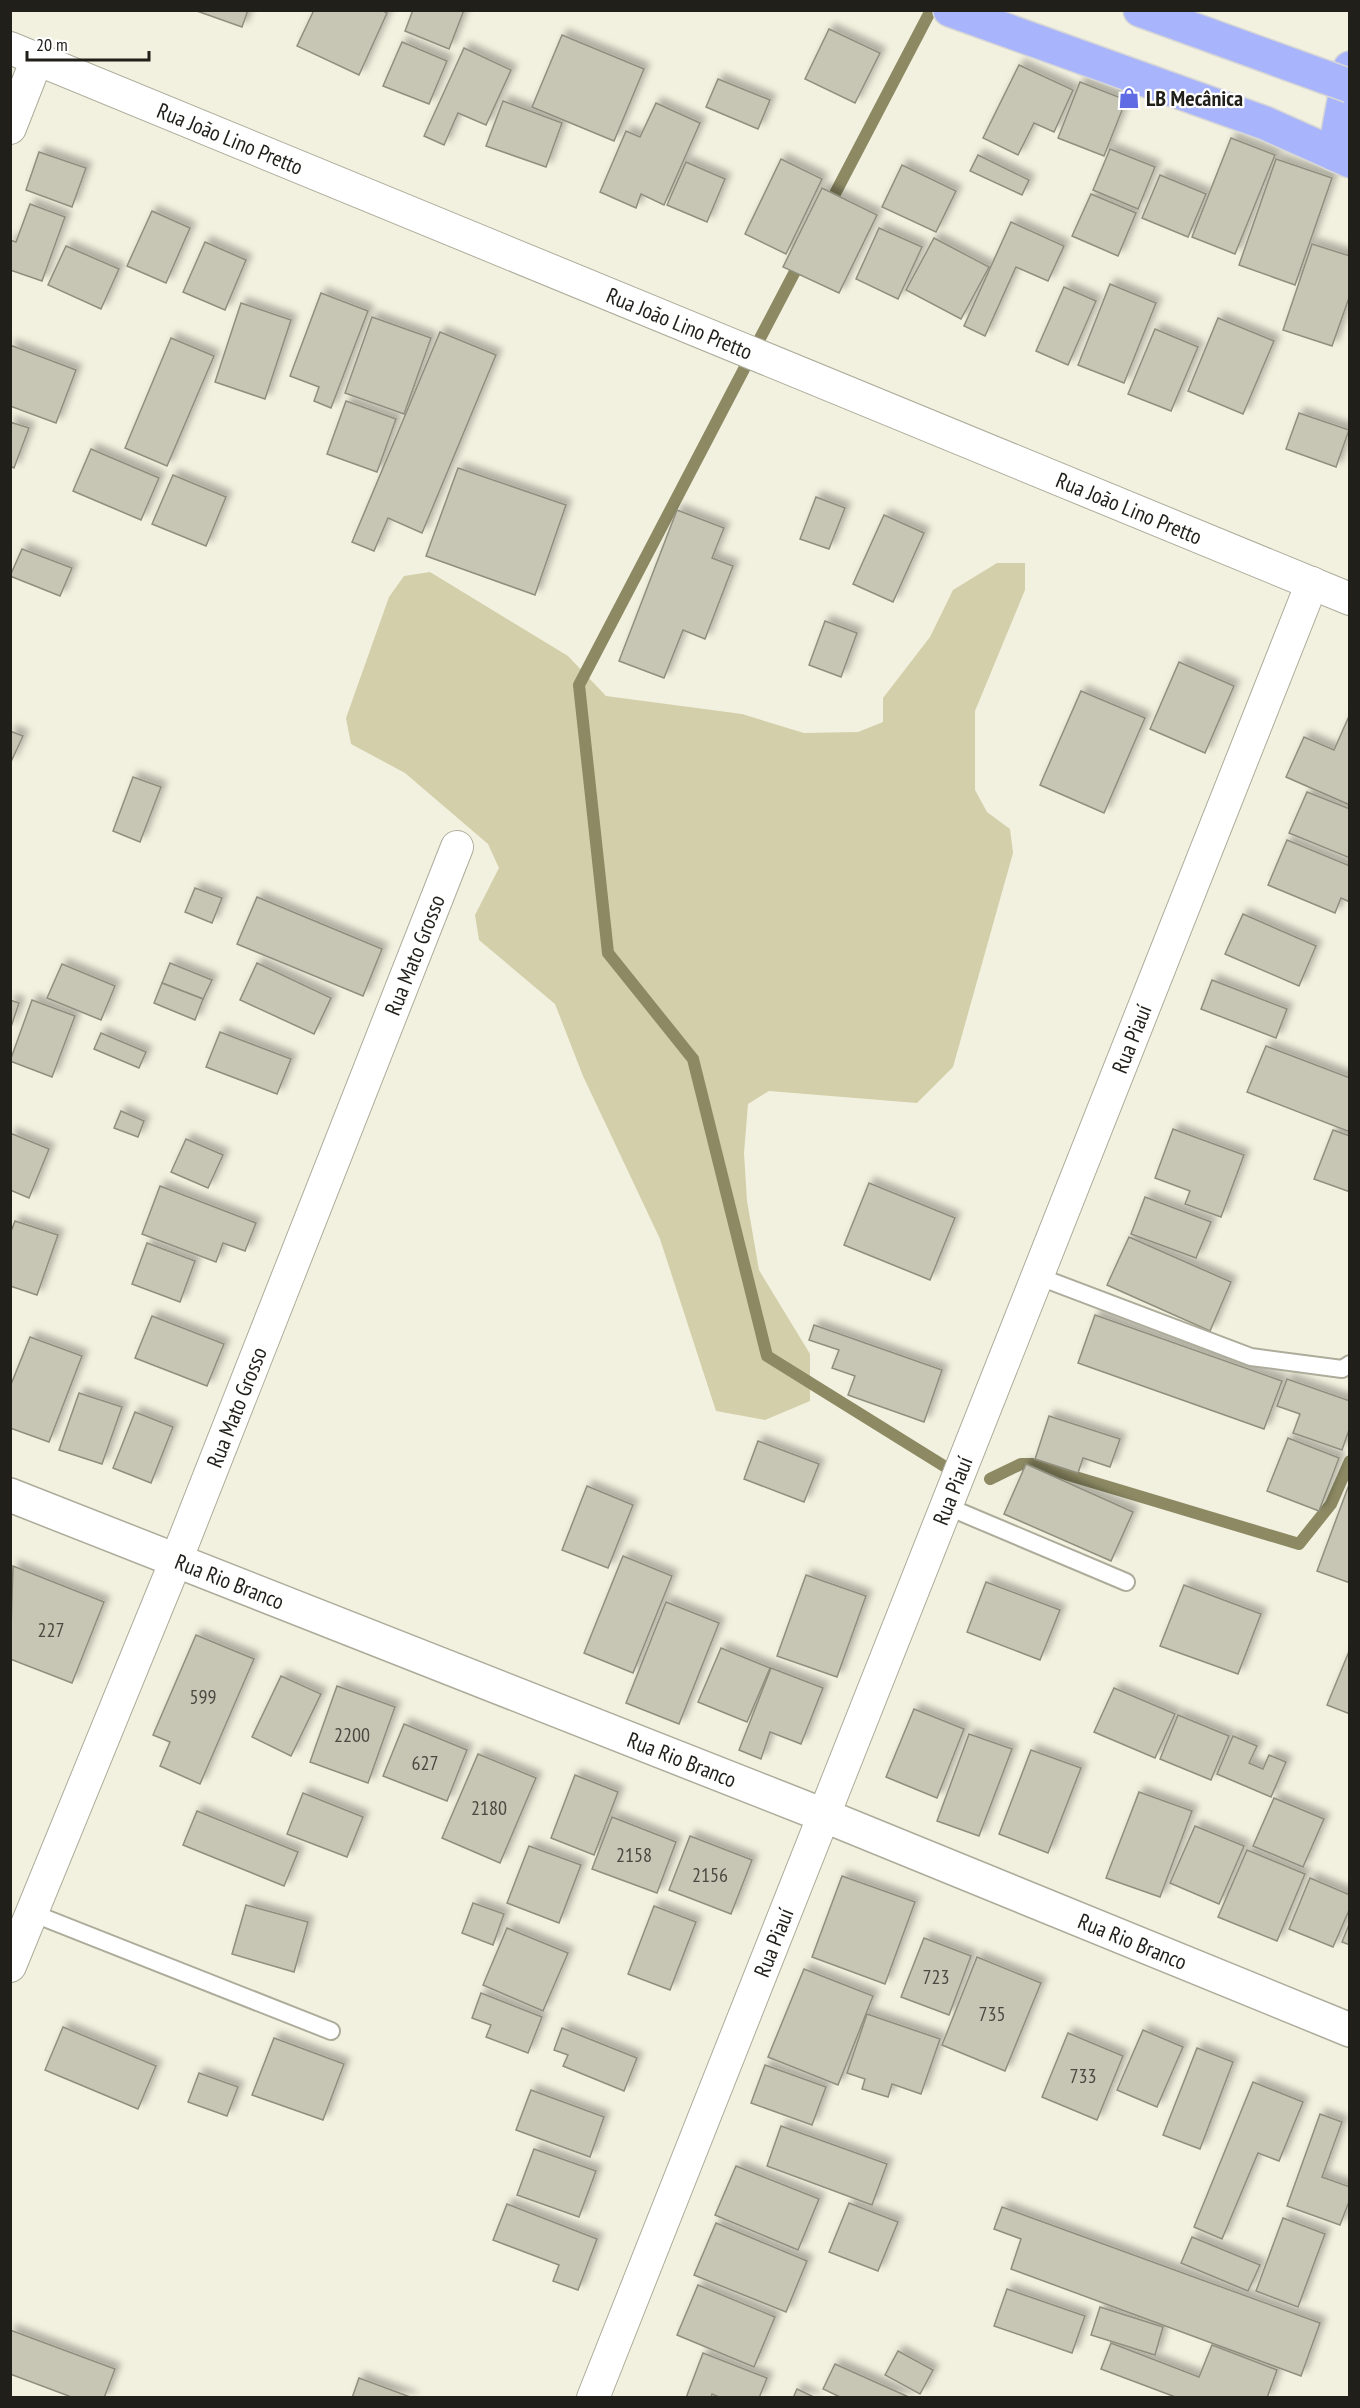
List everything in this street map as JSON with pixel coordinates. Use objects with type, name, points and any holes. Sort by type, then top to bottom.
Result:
[{"type":"highway","points":[[950,10],[1265,123],[1342,157],[1341,77],[1140,10]]},
{"type":"street","points":[[10,128],[24,53]]},
{"type":"street","name":"Rua João Lino Pretto","points":[[24,53],[1350,598]]},
{"type":"street","name":"Rua Piauí","points":[[593,2397],[1312,583]]},
{"type":"street","name":"Rua Mato Grosso","points":[[10,1966],[177,1558],[457,847]]},
{"type":"street","name":"Rua Rio Branco","points":[[10,1495],[177,1558],[823,1815],[1350,2030]]},
{"type":"lane","points":[[1037,1276],[1251,1357],[1342,1369],[1350,1364]]},
{"type":"lane","points":[[946,1506],[1126,1582]]},
{"type":"lane","points":[[32,1913],[332,2031]]},
{"type":"shaded area","points":[[997,563],[1025,563],[1025,590],[975,711],[975,790],[987,812],[1010,829],[1013,853],[953,1067],[917,1103],[769,1091],[748,1104],[744,1153],[747,1201],[759,1270],[810,1354],[810,1401],[765,1420],[716,1411],[660,1239],[583,1076],[555,1004],[479,940],[475,915],[499,868],[488,844],[405,773],[351,744],[346,718],[389,597],[404,576],[430,572],[568,656],[606,696],[742,714],[804,733],[858,732],[883,722],[883,698],[930,637],[953,590]]},
{"type":"building","points":[[194,10],[248,10],[242,27]]},
{"type":"building","points":[[314,10],[381,10],[387,13],[359,75],[297,46]]},
{"type":"building","points":[[413,10],[464,10],[449,49],[405,31]]},
{"type":"building","points":[[829,29],[880,53],[855,103],[805,79]]},
{"type":"building","points":[[562,35],[644,69],[614,141],[532,107]]},
{"type":"building","points":[[402,42],[447,61],[429,104],[383,86]]},
{"type":"building","points":[[464,48],[511,70],[486,125],[458,113],[444,145],[424,136]]},
{"type":"building","points":[[1019,65],[1073,90],[1054,132],[1034,123],[1018,155],[983,138]]},
{"type":"building","points":[[718,79],[770,100],[758,129],[706,107]]},
{"type":"building","points":[[1080,82],[1126,100],[1104,156],[1058,138]]},
{"type":"building","points":[[503,101],[562,123],[546,167],[486,146]]},
{"type":"building","points":[[656,103],[700,123],[664,205],[641,194],[636,208],[600,192],[626,131],[640,137]]},
{"type":"building","points":[[1231,138],[1275,155],[1235,254],[1192,237]]},
{"type":"building","points":[[1110,149],[1155,167],[1138,209],[1093,190]]},
{"type":"building","points":[[39,152],[86,168],[72,207],[26,190]]},
{"type":"building","points":[[978,155],[1029,180],[1022,195],[970,171]]},
{"type":"building","points":[[781,159],[822,179],[786,254],[745,234]]},
{"type":"building","points":[[1276,159],[1332,178],[1295,285],[1239,265]]},
{"type":"building","points":[[686,162],[725,179],[707,222],[667,205]]},
{"type":"building","points":[[902,165],[956,191],[936,232],[882,207]]},
{"type":"building","points":[[1160,175],[1206,194],[1188,237],[1142,218]]},
{"type":"building","points":[[822,188],[877,215],[839,293],[783,267]]},
{"type":"building","points":[[1091,194],[1136,213],[1118,256],[1072,236]]},
{"type":"building","points":[[30,204],[65,217],[42,281],[10,270],[10,240],[16,242]]},
{"type":"building","points":[[152,211],[190,228],[166,283],[127,266]]},
{"type":"building","points":[[1011,222],[1064,246],[1048,281],[1016,267],[985,336],[964,326]]},
{"type":"building","points":[[879,228],[922,247],[898,299],[856,279]]},
{"type":"building","points":[[934,238],[989,267],[961,319],[906,290]]},
{"type":"building","points":[[205,242],[246,260],[225,310],[183,292]]},
{"type":"building","points":[[1312,244],[1350,256],[1350,295],[1332,346],[1283,330]]},
{"type":"building","points":[[66,246],[119,269],[101,309],[48,285]]},
{"type":"building","points":[[1110,284],[1156,303],[1124,383],[1078,365]]},
{"type":"building","points":[[1064,287],[1096,301],[1068,365],[1036,351]]},
{"type":"building","points":[[321,293],[368,311],[331,408],[314,401],[319,387],[290,376]]},
{"type":"building","points":[[241,303],[291,320],[265,399],[215,382]]},
{"type":"building","points":[[372,317],[431,338],[404,414],[345,393]]},
{"type":"building","points":[[1218,318],[1274,341],[1243,414],[1188,391]]},
{"type":"building","points":[[1155,329],[1198,347],[1171,411],[1128,394]]},
{"type":"building","points":[[440,332],[496,355],[422,533],[388,518],[374,551],[352,542]]},
{"type":"building","points":[[171,338],[214,356],[167,466],[125,448]]},
{"type":"building","points":[[10,345],[76,370],[56,423],[10,406]]},
{"type":"building","points":[[346,401],[396,419],[377,472],[327,454]]},
{"type":"building","points":[[1299,413],[1349,430],[1336,467],[1286,449]]},
{"type":"building","points":[[10,422],[29,428],[14,468],[10,466]]},
{"type":"building","points":[[91,449],[159,478],[141,520],[73,491]]},
{"type":"building","points":[[458,468],[566,505],[535,595],[426,556]]},
{"type":"building","points":[[173,475],[226,497],[206,546],[152,524]]},
{"type":"building","points":[[816,497],[845,508],[829,549],[800,539]]},
{"type":"building","points":[[677,510],[724,528],[712,558],[733,566],[705,639],[683,630],[664,678],[619,661]]},
{"type":"building","points":[[884,515],[924,533],[893,602],[853,584]]},
{"type":"building","points":[[22,549],[72,568],[60,596],[10,576]]},
{"type":"building","points":[[825,621],[857,633],[841,677],[809,665]]},
{"type":"building","points":[[1179,662],[1234,686],[1205,753],[1150,729]]},
{"type":"building","points":[[1081,691],[1145,718],[1104,813],[1040,785]]},
{"type":"building","points":[[1350,714],[1350,805],[1286,777],[1304,737],[1334,750]]},
{"type":"building","points":[[10,731],[23,736],[10,764]]},
{"type":"building","points":[[133,777],[161,787],[140,842],[113,831]]},
{"type":"building","points":[[1307,792],[1350,809],[1350,858],[1289,833]]},
{"type":"building","points":[[1287,840],[1350,866],[1350,902],[1341,898],[1335,913],[1268,885]]},
{"type":"building","points":[[195,888],[222,898],[212,923],[185,912]]},
{"type":"building","points":[[257,897],[382,949],[363,996],[237,944]]},
{"type":"building","points":[[1243,914],[1316,946],[1299,986],[1225,954]]},
{"type":"building","points":[[170,963],[212,980],[203,999],[162,983]]},
{"type":"building","points":[[257,963],[331,998],[314,1034],[240,1000]]},
{"type":"building","points":[[62,964],[115,986],[101,1020],[47,998]]},
{"type":"building","points":[[1212,980],[1287,1009],[1276,1038],[1201,1009]]},
{"type":"building","points":[[162,983],[203,999],[195,1020],[154,1003]]},
{"type":"building","points":[[10,1000],[19,1003],[10,1030]]},
{"type":"building","points":[[32,1000],[75,1016],[52,1077],[10,1061]]},
{"type":"building","points":[[220,1032],[291,1059],[277,1094],[206,1067]]},
{"type":"building","points":[[101,1033],[146,1052],[139,1068],[94,1049]]},
{"type":"building","points":[[1266,1046],[1350,1078],[1350,1132],[1247,1092]]},
{"type":"building","points":[[121,1111],[144,1121],[138,1137],[114,1128]]},
{"type":"building","points":[[1173,1129],[1244,1155],[1221,1217],[1185,1204],[1190,1191],[1155,1178]]},
{"type":"building","points":[[1333,1130],[1350,1136],[1350,1192],[1314,1179]]},
{"type":"building","points":[[10,1133],[49,1149],[29,1198],[10,1190]]},
{"type":"building","points":[[186,1139],[223,1155],[208,1188],[171,1172]]},
{"type":"building","points":[[869,1183],[955,1218],[930,1280],[844,1245]]},
{"type":"building","points":[[160,1186],[256,1223],[245,1251],[223,1243],[216,1262],[142,1234]]},
{"type":"building","points":[[1145,1197],[1211,1222],[1196,1258],[1131,1234]]},
{"type":"building","points":[[15,1221],[58,1235],[37,1295],[10,1286],[10,1234]]},
{"type":"building","points":[[1129,1237],[1231,1282],[1210,1331],[1107,1285]]},
{"type":"building","points":[[147,1243],[195,1261],[180,1302],[132,1284]]},
{"type":"building","points":[[1095,1315],[1282,1381],[1264,1429],[1078,1363]]},
{"type":"building","points":[[152,1316],[224,1344],[207,1386],[135,1358]]},
{"type":"building","points":[[814,1325],[942,1370],[924,1422],[848,1395],[855,1376],[832,1368],[839,1350],[809,1340]]},
{"type":"building","points":[[30,1337],[82,1356],[49,1442],[10,1428],[10,1387]]},
{"type":"building","points":[[1287,1379],[1350,1401],[1350,1427],[1342,1450],[1293,1433],[1300,1414],[1277,1406]]},
{"type":"building","points":[[79,1393],[122,1407],[102,1464],[59,1450]]},
{"type":"building","points":[[135,1412],[173,1427],[151,1483],[113,1468]]},
{"type":"building","points":[[1049,1416],[1120,1439],[1110,1467],[1083,1458],[1078,1473],[1035,1459]]},
{"type":"building","points":[[1288,1438],[1339,1458],[1319,1511],[1267,1491]]},
{"type":"building","points":[[758,1441],[819,1464],[804,1502],[744,1479]]},
{"type":"building","points":[[1026,1464],[1133,1512],[1111,1561],[1004,1514]]},
{"type":"building","points":[[1350,1482],[1350,1583],[1317,1571]]},
{"type":"building","points":[[587,1486],[633,1505],[608,1568],[562,1550]]},
{"type":"building","points":[[623,1556],[672,1576],[633,1673],[584,1653]]},
{"type":"building","points":[[13,1566],[104,1602],[72,1683],[10,1659]]},
{"type":"building","points":[[806,1575],[866,1596],[837,1677],[777,1656]]},
{"type":"building","points":[[986,1582],[1060,1610],[1040,1660],[967,1632]]},
{"type":"building","points":[[1184,1585],[1261,1614],[1238,1674],[1160,1646]]},
{"type":"building","points":[[666,1602],[719,1623],[679,1724],[626,1703]]},
{"type":"building","points":[[196,1635],[254,1659],[200,1784],[160,1766],[170,1742],[153,1735]]},
{"type":"building","points":[[721,1648],[770,1668],[747,1722],[698,1702]]},
{"type":"building","points":[[1350,1649],[1350,1714],[1327,1705]]},
{"type":"building","points":[[771,1668],[823,1688],[801,1744],[770,1732],[761,1759],[739,1750]]},
{"type":"building","points":[[281,1676],[321,1694],[291,1756],[252,1737]]},
{"type":"building","points":[[337,1686],[395,1707],[368,1783],[310,1762]]},
{"type":"building","points":[[1114,1688],[1175,1714],[1155,1758],[1094,1732]]},
{"type":"building","points":[[914,1709],[964,1729],[937,1798],[886,1777]]},
{"type":"building","points":[[1178,1715],[1229,1736],[1211,1780],[1160,1759]]},
{"type":"building","points":[[404,1724],[467,1750],[447,1801],[383,1776]]},
{"type":"building","points":[[969,1734],[1012,1749],[979,1836],[937,1821]]},
{"type":"building","points":[[1233,1736],[1257,1746],[1249,1763],[1263,1769],[1269,1755],[1286,1762],[1271,1797],[1217,1774]]},
{"type":"building","points":[[1031,1750],[1081,1768],[1048,1853],[999,1834]]},
{"type":"building","points":[[478,1754],[536,1778],[500,1863],[442,1838]]},
{"type":"building","points":[[575,1775],[618,1792],[594,1855],[551,1838]]},
{"type":"building","points":[[1139,1792],[1192,1811],[1160,1897],[1106,1878]]},
{"type":"building","points":[[303,1793],[363,1817],[347,1857],[287,1834]]},
{"type":"building","points":[[1274,1798],[1324,1819],[1303,1867],[1253,1846]]},
{"type":"building","points":[[197,1811],[298,1852],[284,1886],[183,1845]]},
{"type":"building","points":[[612,1817],[676,1842],[657,1893],[592,1869]]},
{"type":"building","points":[[1195,1826],[1244,1846],[1219,1904],[1170,1883]]},
{"type":"building","points":[[690,1836],[752,1860],[731,1914],[669,1890]]},
{"type":"building","points":[[529,1846],[581,1865],[559,1923],[507,1903]]},
{"type":"building","points":[[1247,1850],[1305,1874],[1277,1941],[1218,1917]]},
{"type":"building","points":[[842,1876],[915,1902],[885,1984],[812,1957]]},
{"type":"building","points":[[1310,1878],[1350,1895],[1350,1908],[1333,1947],[1289,1929]]},
{"type":"building","points":[[473,1903],[504,1914],[493,1945],[462,1933]]},
{"type":"building","points":[[246,1905],[308,1922],[294,1972],[232,1954]]},
{"type":"building","points":[[654,1906],[696,1922],[670,1990],[628,1974]]},
{"type":"building","points":[[1350,1922],[1350,1945],[1342,1942]]},
{"type":"building","points":[[507,1928],[568,1953],[543,2011],[483,1985]]},
{"type":"building","points":[[924,1938],[971,1956],[949,2015],[901,1997]]},
{"type":"building","points":[[977,1957],[1041,1983],[1005,2071],[942,2045]]},
{"type":"building","points":[[804,1969],[873,1996],[838,2085],[768,2057]]},
{"type":"building","points":[[481,1993],[542,2017],[528,2053],[486,2037],[491,2025],[472,2018]]},
{"type":"building","points":[[867,2014],[940,2039],[921,2094],[892,2084],[888,2097],[862,2089],[865,2079],[847,2073]]},
{"type":"building","points":[[63,2027],[156,2066],[138,2109],[45,2070]]},
{"type":"building","points":[[562,2028],[637,2058],[624,2091],[563,2066],[568,2055],[554,2050]]},
{"type":"building","points":[[1143,2030],[1183,2047],[1157,2107],[1117,2090]]},
{"type":"building","points":[[1068,2033],[1123,2056],[1097,2120],[1042,2097]]},
{"type":"building","points":[[274,2038],[344,2064],[323,2120],[252,2095]]},
{"type":"building","points":[[1197,2048],[1233,2062],[1200,2149],[1163,2135]]},
{"type":"building","points":[[765,2065],[826,2087],[812,2125],[751,2103]]},
{"type":"building","points":[[199,2073],[238,2087],[227,2116],[188,2102]]},
{"type":"building","points":[[1253,2082],[1303,2102],[1279,2161],[1258,2153],[1222,2239],[1194,2227]]},
{"type":"building","points":[[531,2090],[604,2117],[590,2157],[516,2130]]},
{"type":"building","points":[[1320,2114],[1342,2122],[1322,2177],[1350,2187],[1350,2199],[1340,2225],[1287,2206]]},
{"type":"building","points":[[781,2126],[887,2164],[872,2205],[767,2166]]},
{"type":"building","points":[[534,2149],[596,2171],[579,2217],[517,2195]]},
{"type":"building","points":[[736,2166],[819,2199],[798,2250],[715,2215]]},
{"type":"building","points":[[849,2203],[898,2222],[878,2271],[829,2252]]},
{"type":"building","points":[[507,2204],[597,2239],[578,2290],[553,2281],[559,2265],[493,2240]]},
{"type":"building","points":[[1002,2207],[1320,2323],[1301,2376],[1011,2269],[1021,2239],[994,2229]]},
{"type":"building","points":[[1283,2218],[1325,2234],[1298,2307],[1256,2291]]},
{"type":"building","points":[[716,2223],[807,2261],[786,2312],[694,2275]]},
{"type":"building","points":[[1192,2237],[1260,2265],[1248,2291],[1181,2263]]},
{"type":"building","points":[[698,2285],[775,2317],[754,2367],[677,2335]]},
{"type":"building","points":[[1007,2289],[1085,2316],[1072,2353],[994,2326]]},
{"type":"building","points":[[1100,2307],[1163,2327],[1155,2355],[1091,2335]]},
{"type":"building","points":[[10,2330],[115,2369],[104,2398],[74,2398],[10,2374]]},
{"type":"building","points":[[1111,2343],[1199,2377],[1212,2345],[1277,2370],[1267,2398],[1178,2398],[1101,2369]]},
{"type":"building","points":[[898,2351],[933,2370],[920,2394],[885,2375]]},
{"type":"building","points":[[703,2353],[767,2378],[759,2398],[721,2398],[712,2394],[711,2398],[686,2398]]},
{"type":"building","points":[[835,2364],[911,2398],[842,2398],[823,2389]]},
{"type":"building","points":[[359,2378],[413,2398],[352,2398]]},
{"type":"building","points":[[797,2389],[816,2398],[793,2398]]},
{"type":"waterway","points":[[828,207],[931,10]]},
{"type":"waterway","points":[[801,260],[579,685],[608,953],[693,1059],[767,1356],[944,1466]]},
{"type":"waterway","points":[[990,1479],[1021,1464],[1032,1464],[1299,1544],[1331,1504],[1350,1461]]},
{"type":"place","name":"LB Mecânica","points":[[1129,98]]}]
